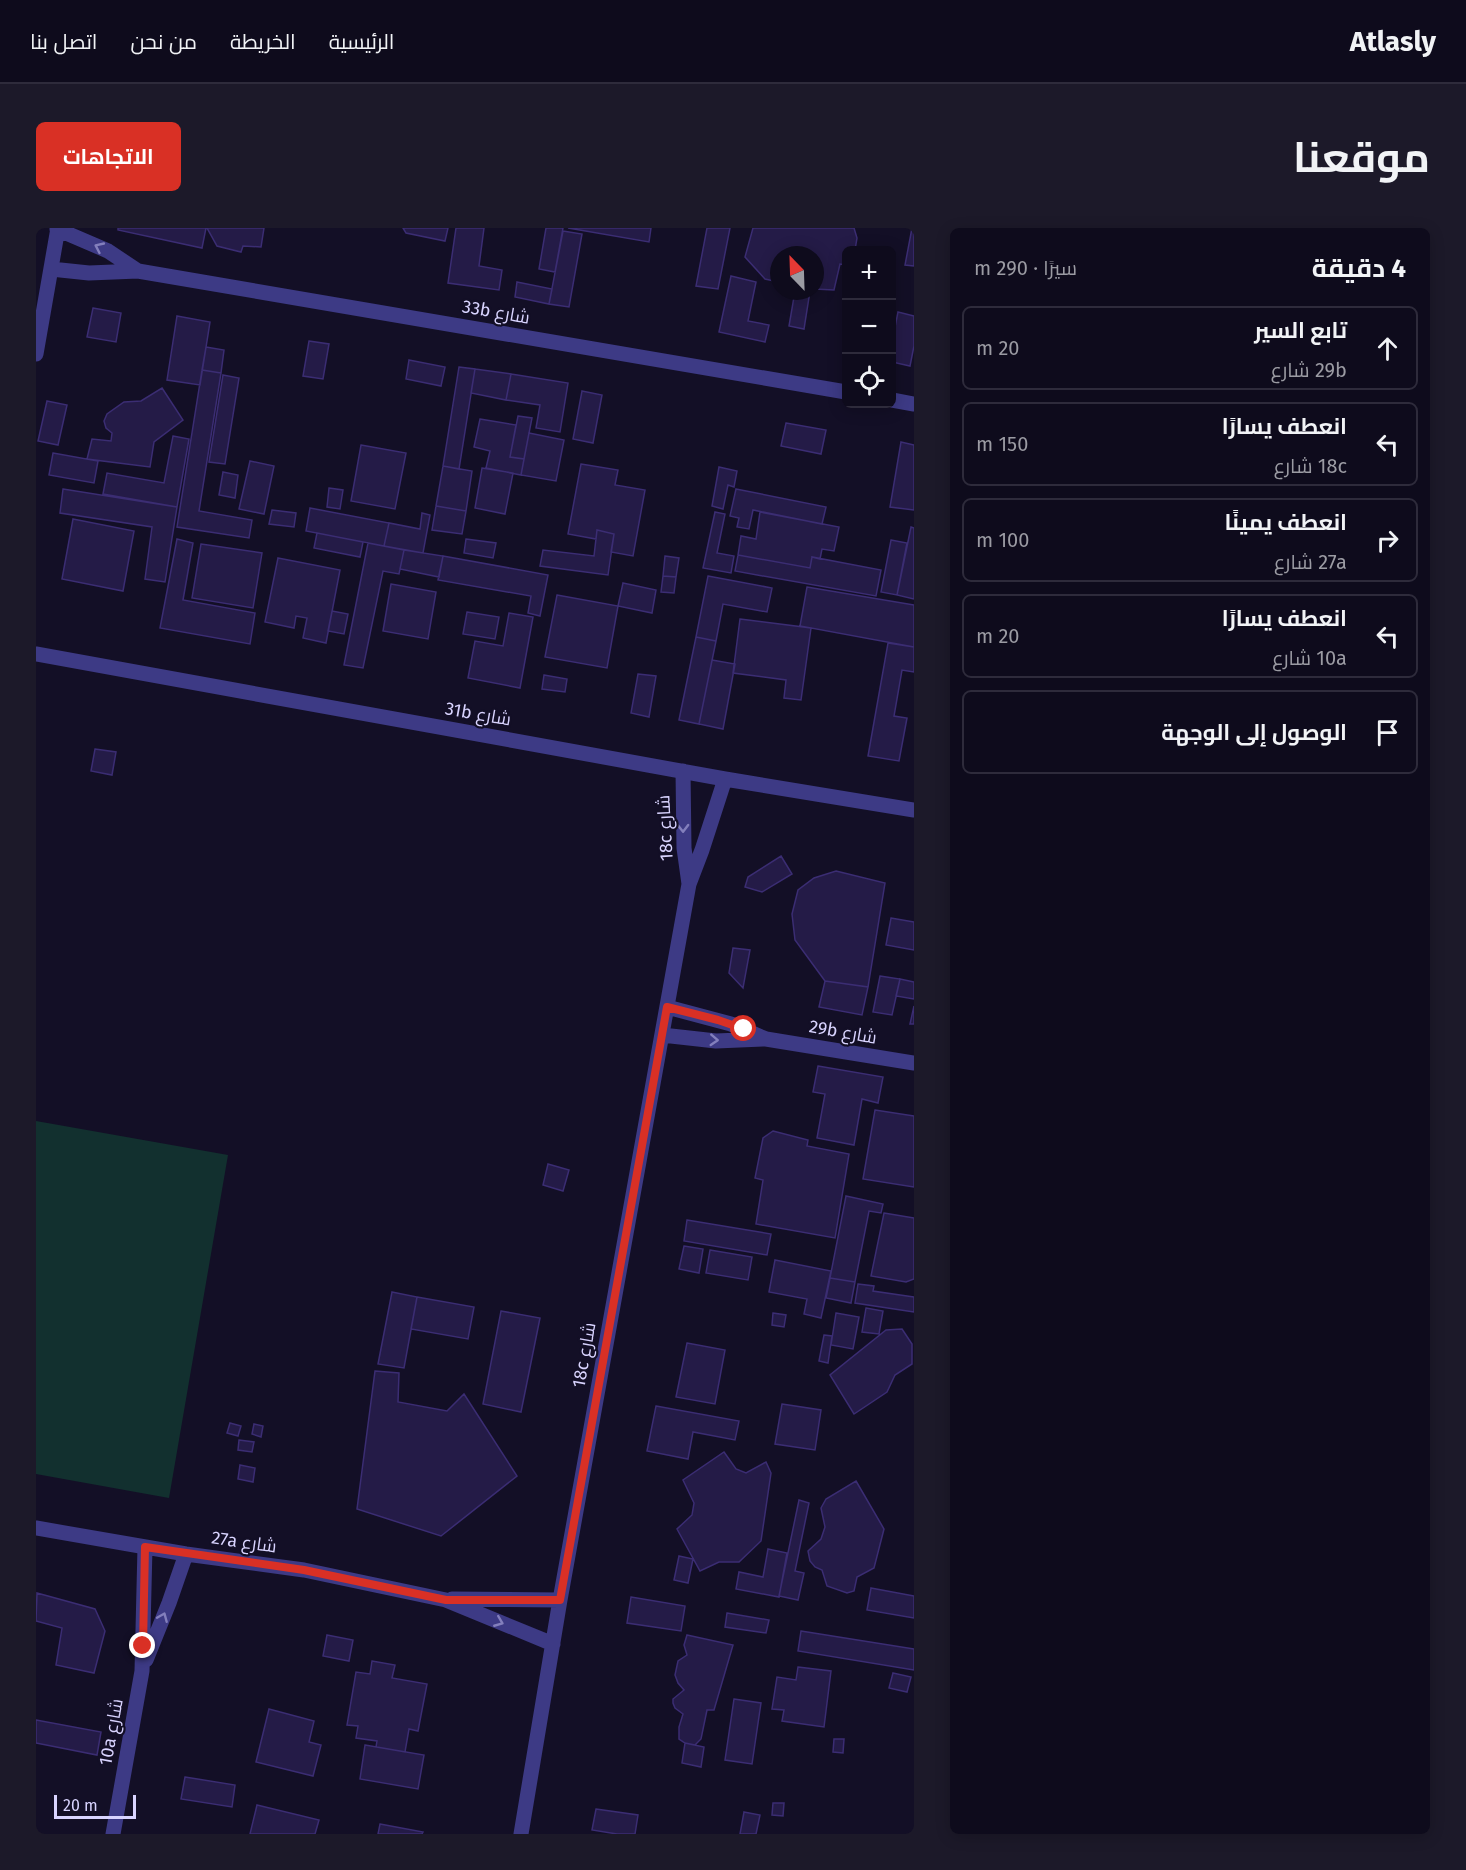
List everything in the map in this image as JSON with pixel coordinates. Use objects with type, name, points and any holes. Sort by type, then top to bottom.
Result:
[{"type":"street","points":[[36,354],[58,228]]},
{"type":"street","name":"33b شارع","points":[[58,228],[108,251],[138,271]]},
{"type":"street","name":"33b شارع","points":[[51,268],[89,273],[138,271],[842,391]]},
{"type":"street","points":[[896,401],[914,404]]},
{"type":"street","name":"31b شارع","points":[[36,654],[725,779],[914,810]]},
{"type":"street","name":"18c شارع","points":[[682,771],[684,848],[689,884]]},
{"type":"street","name":"18c شارع","points":[[521,1834],[560,1600],[689,884],[725,779]]},
{"type":"street","name":"29b شارع","points":[[667,1007],[731,1024],[766,1038],[914,1064]]},
{"type":"street","name":"29b شارع","points":[[662,1035],[716,1041],[766,1038]]},
{"type":"street","name":"27a شارع","points":[[36,1528],[186,1554],[304,1570],[446,1600],[553,1644]]},
{"type":"street","name":"10a شارع","points":[[113,1834],[142,1671],[145,1547]]},
{"type":"street","name":"10a شارع","points":[[142,1671],[186,1554]]},
{"type":"street","name":"27a شارع","points":[[446,1600],[560,1600]]},
{"type":"green space","points":[[36,1121],[228,1155],[169,1498],[36,1474]]},
{"type":"building","points":[[118,228],[206,228],[202,248],[118,230]]},
{"type":"building","points":[[207,228],[264,228],[261,247],[243,246],[241,252],[217,246]]},
{"type":"building","points":[[403,228],[448,228],[445,241],[406,233]]},
{"type":"building","points":[[456,228],[484,228],[479,266],[502,270],[499,290],[448,283]]},
{"type":"building","points":[[546,228],[563,228],[555,272],[539,269]]},
{"type":"building","points":[[568,228],[651,228],[649,242]]},
{"type":"building","points":[[707,228],[730,228],[718,289],[696,286]]},
{"type":"building","points":[[753,228],[854,228],[857,238],[856,246],[842,246],[842,264],[840,264],[834,290],[824,289],[824,246],[770,246],[770,280],[765,279],[745,257]]},
{"type":"building","points":[[912,228],[914,228],[914,266],[905,265]]},
{"type":"building","points":[[563,231],[582,234],[569,307],[549,304]]},
{"type":"building","points":[[731,276],[756,282],[748,321],[769,325],[765,342],[719,332]]},
{"type":"building","points":[[517,282],[552,289],[549,304],[515,297]]},
{"type":"building","points":[[793,300],[809,300],[804,329],[789,326]]},
{"type":"building","points":[[93,308],[121,313],[116,342],[87,337]]},
{"type":"building","points":[[898,312],[914,316],[914,346],[910,366],[896,363]]},
{"type":"building","points":[[177,316],[210,322],[200,385],[167,380]]},
{"type":"building","points":[[309,341],[329,344],[323,379],[303,376]]},
{"type":"building","points":[[206,347],[224,350],[221,373],[202,370]]},
{"type":"building","points":[[409,360],[445,367],[441,386],[406,379]]},
{"type":"building","points":[[459,367],[475,369],[459,469],[443,466]]},
{"type":"building","points":[[475,369],[511,374],[506,400],[471,393]]},
{"type":"building","points":[[202,370],[221,373],[199,511],[252,520],[249,538],[177,527]]},
{"type":"building","points":[[511,374],[568,383],[560,432],[536,428],[540,405],[506,400]]},
{"type":"building","points":[[223,375],[239,378],[225,464],[209,462]]},
{"type":"building","points":[[162,388],[183,420],[154,442],[150,467],[87,459],[92,439],[111,441],[112,433],[106,428],[104,421],[107,414],[124,402],[141,401]]},
{"type":"building","points":[[582,391],[602,395],[593,443],[573,439]]},
{"type":"building","points":[[47,401],[67,405],[58,445],[38,441]]},
{"type":"building","points":[[518,416],[532,418],[524,459],[510,457]]},
{"type":"building","points":[[480,419],[516,425],[510,457],[524,459],[521,475],[486,468],[490,451],[474,447]]},
{"type":"building","points":[[786,423],[826,430],[821,454],[781,446]]},
{"type":"building","points":[[529,433],[564,440],[556,481],[521,475]]},
{"type":"building","points":[[173,436],[189,439],[177,507],[103,494],[107,473],[164,483]]},
{"type":"building","points":[[901,442],[914,445],[914,510],[890,507]]},
{"type":"building","points":[[361,445],[406,453],[395,509],[351,501]]},
{"type":"building","points":[[53,453],[98,461],[94,483],[49,475]]},
{"type":"building","points":[[250,461],[274,466],[264,514],[239,509]]},
{"type":"building","points":[[581,464],[618,470],[615,485],[645,490],[633,556],[611,552],[614,534],[597,530],[596,539],[568,534]]},
{"type":"building","points":[[443,466],[472,471],[466,511],[436,506]]},
{"type":"building","points":[[719,467],[737,471],[734,487],[728,485],[723,509],[712,506]]},
{"type":"building","points":[[482,468],[513,473],[505,514],[475,508]]},
{"type":"building","points":[[223,472],[238,475],[235,498],[219,495]]},
{"type":"building","points":[[329,488],[343,490],[340,509],[327,507]]},
{"type":"building","points":[[63,489],[177,507],[165,582],[145,579],[152,527],[60,513]]},
{"type":"building","points":[[736,489],[826,507],[822,524],[753,510],[749,529],[737,527],[739,518],[730,516]]},
{"type":"building","points":[[436,506],[466,511],[462,534],[432,530]]},
{"type":"building","points":[[310,508],[389,523],[384,546],[306,531]]},
{"type":"building","points":[[272,510],[296,513],[294,527],[269,524]]},
{"type":"building","points":[[715,512],[725,514],[717,553],[734,556],[731,573],[703,568]]},
{"type":"building","points":[[760,512],[839,527],[834,551],[822,549],[820,559],[812,557],[810,568],[738,555],[741,536],[756,539]]},
{"type":"building","points":[[422,513],[430,515],[423,553],[384,546],[389,523],[420,529]]},
{"type":"building","points":[[73,519],[134,531],[123,591],[62,579]]},
{"type":"building","points":[[911,527],[914,528],[914,599],[897,595]]},
{"type":"building","points":[[597,530],[614,534],[608,575],[540,566],[543,550],[594,556]]},
{"type":"building","points":[[317,533],[363,542],[360,557],[314,548]]},
{"type":"building","points":[[177,539],[193,543],[183,600],[255,613],[250,644],[160,628]]},
{"type":"building","points":[[466,539],[496,543],[493,558],[464,553]]},
{"type":"building","points":[[891,540],[907,543],[897,595],[881,592]]},
{"type":"building","points":[[368,543],[404,550],[399,574],[383,571],[363,668],[344,665]]},
{"type":"building","points":[[201,544],[262,553],[253,608],[192,598]]},
{"type":"building","points":[[404,550],[443,556],[439,577],[400,569]]},
{"type":"building","points":[[738,555],[810,568],[812,557],[881,570],[876,596],[735,571]]},
{"type":"building","points":[[443,556],[548,575],[540,616],[528,613],[531,596],[438,580]]},
{"type":"building","points":[[665,556],[679,558],[676,577],[663,576]]},
{"type":"building","points":[[278,558],[340,570],[326,643],[303,638],[307,618],[296,616],[294,628],[265,622]]},
{"type":"building","points":[[663,576],[676,577],[674,593],[661,592]]},
{"type":"building","points":[[708,576],[772,588],[767,612],[723,604],[716,641],[696,637]]},
{"type":"building","points":[[623,583],[656,590],[652,613],[618,606]]},
{"type":"building","points":[[391,584],[436,592],[428,639],[383,631]]},
{"type":"building","points":[[807,587],[914,605],[914,647],[800,626]]},
{"type":"building","points":[[557,595],[618,606],[607,668],[545,657]]},
{"type":"building","points":[[332,611],[348,614],[344,634],[328,631]]},
{"type":"building","points":[[467,612],[499,617],[495,639],[463,634]]},
{"type":"building","points":[[509,613],[533,617],[520,688],[468,678],[475,641],[503,646]]},
{"type":"building","points":[[740,619],[811,628],[801,700],[784,698],[786,680],[733,673]]},
{"type":"building","points":[[696,637],[716,641],[699,724],[679,720]]},
{"type":"building","points":[[888,643],[914,647],[914,672],[902,670],[894,716],[907,718],[899,761],[868,756]]},
{"type":"building","points":[[712,660],[735,664],[723,729],[699,724]]},
{"type":"building","points":[[638,674],[656,676],[649,717],[631,713]]},
{"type":"building","points":[[544,675],[567,679],[565,692],[542,689]]},
{"type":"building","points":[[95,749],[116,752],[112,775],[91,771]]},
{"type":"building","points":[[781,856],[792,874],[762,892],[745,887],[748,877]]},
{"type":"building","points":[[836,871],[885,883],[868,987],[825,981],[795,940],[792,914],[798,890],[814,878]]},
{"type":"building","points":[[891,918],[914,922],[914,950],[886,945]]},
{"type":"building","points":[[733,948],[750,950],[743,988],[729,973]]},
{"type":"building","points":[[880,976],[900,979],[892,1015],[873,1012]]},
{"type":"building","points":[[900,979],[914,982],[914,999],[896,996]]},
{"type":"building","points":[[825,981],[868,987],[862,1015],[819,1007]]},
{"type":"building","points":[[914,1006],[914,1024],[910,1024]]},
{"type":"building","points":[[818,1066],[883,1077],[878,1103],[862,1099],[854,1145],[817,1138],[825,1094],[813,1092]]},
{"type":"building","points":[[875,1110],[914,1116],[914,1187],[863,1179]]},
{"type":"building","points":[[773,1131],[808,1140],[807,1146],[849,1154],[835,1238],[756,1224],[763,1180],[755,1178],[763,1138]]},
{"type":"building","points":[[548,1164],[569,1170],[563,1191],[543,1185]]},
{"type":"building","points":[[846,1196],[883,1204],[881,1213],[869,1211],[855,1282],[830,1278]]},
{"type":"building","points":[[884,1213],[914,1218],[914,1279],[906,1282],[871,1276]]},
{"type":"building","points":[[687,1220],[771,1234],[767,1255],[684,1241]]},
{"type":"building","points":[[684,1246],[703,1249],[699,1273],[679,1269]]},
{"type":"building","points":[[710,1250],[752,1257],[748,1280],[706,1273]]},
{"type":"building","points":[[775,1260],[831,1271],[821,1318],[804,1314],[807,1299],[769,1292]]},
{"type":"building","points":[[830,1278],[855,1282],[851,1303],[826,1298]]},
{"type":"building","points":[[858,1284],[874,1286],[873,1291],[914,1297],[914,1312],[855,1303]]},
{"type":"building","points":[[392,1292],[417,1297],[404,1368],[378,1364]]},
{"type":"building","points":[[417,1297],[474,1307],[468,1339],[411,1329]]},
{"type":"building","points":[[866,1308],[883,1311],[879,1334],[862,1332]]},
{"type":"building","points":[[501,1311],[540,1318],[521,1412],[483,1404]]},
{"type":"building","points":[[773,1313],[786,1315],[784,1327],[772,1325]]},
{"type":"building","points":[[836,1313],[859,1317],[853,1349],[831,1345]]},
{"type":"building","points":[[902,1329],[912,1344],[912,1364],[895,1375],[887,1392],[854,1414],[830,1375],[886,1330]]},
{"type":"building","points":[[824,1335],[832,1336],[828,1363],[819,1361]]},
{"type":"building","points":[[687,1343],[725,1350],[715,1404],[676,1397]]},
{"type":"building","points":[[375,1371],[399,1373],[398,1402],[447,1411],[464,1394],[517,1476],[441,1536],[357,1509]]},
{"type":"building","points":[[782,1404],[821,1410],[815,1450],[775,1444]]},
{"type":"building","points":[[656,1406],[739,1421],[735,1440],[693,1432],[688,1459],[647,1451]]},
{"type":"building","points":[[230,1423],[241,1426],[238,1436],[227,1433]]},
{"type":"building","points":[[254,1424],[263,1426],[261,1437],[252,1434]]},
{"type":"building","points":[[239,1440],[254,1442],[252,1452],[238,1450]]},
{"type":"building","points":[[724,1452],[736,1469],[746,1473],[766,1462],[771,1473],[761,1541],[739,1562],[719,1562],[700,1571],[677,1529],[692,1515],[694,1503],[683,1480]]},
{"type":"building","points":[[240,1465],[255,1468],[253,1482],[238,1479]]},
{"type":"building","points":[[856,1481],[884,1529],[874,1568],[857,1577],[854,1591],[847,1593],[827,1586],[822,1570],[810,1561],[808,1551],[821,1539],[825,1527],[821,1508],[826,1499]]},
{"type":"building","points":[[799,1500],[809,1503],[795,1571],[804,1573],[798,1600],[779,1596]]},
{"type":"building","points":[[768,1549],[787,1553],[779,1597],[736,1589],[739,1572],[763,1577]]},
{"type":"building","points":[[679,1556],[693,1559],[688,1583],[674,1580]]},
{"type":"building","points":[[871,1588],[914,1596],[914,1618],[867,1610]]},
{"type":"building","points":[[37,1593],[95,1609],[105,1631],[94,1673],[56,1665],[62,1628],[36,1621]]},
{"type":"building","points":[[631,1597],[685,1606],[681,1631],[627,1623]]},
{"type":"building","points":[[727,1613],[769,1620],[766,1633],[725,1627]]},
{"type":"building","points":[[801,1631],[914,1649],[914,1670],[798,1651]]},
{"type":"building","points":[[327,1635],[353,1640],[349,1661],[323,1656]]},
{"type":"building","points":[[687,1635],[733,1645],[714,1710],[707,1710],[701,1739],[695,1745],[679,1739],[679,1727],[683,1714],[675,1708],[673,1703],[673,1699],[684,1690],[675,1675],[678,1661],[687,1655],[684,1645]]},
{"type":"building","points":[[372,1661],[395,1665],[392,1678],[427,1684],[418,1731],[409,1729],[405,1752],[376,1747],[377,1741],[356,1738],[358,1726],[347,1725],[356,1672],[370,1674]]},
{"type":"building","points":[[798,1667],[831,1671],[824,1727],[782,1721],[784,1710],[772,1709],[777,1677],[796,1680]]},
{"type":"building","points":[[893,1673],[911,1677],[907,1692],[889,1688]]},
{"type":"building","points":[[734,1699],[761,1703],[752,1764],[725,1760]]},
{"type":"building","points":[[269,1709],[314,1721],[309,1742],[321,1745],[313,1776],[256,1762]]},
{"type":"building","points":[[36,1720],[101,1732],[97,1755],[36,1743]]},
{"type":"building","points":[[834,1739],[844,1739],[843,1753],[833,1752]]},
{"type":"building","points":[[685,1743],[704,1747],[701,1767],[682,1763]]},
{"type":"building","points":[[365,1745],[424,1755],[418,1789],[360,1779]]},
{"type":"building","points":[[185,1777],[235,1785],[232,1807],[181,1799]]},
{"type":"building","points":[[773,1803],[784,1803],[783,1816],[772,1815]]},
{"type":"building","points":[[257,1805],[319,1820],[315,1834],[250,1834]]},
{"type":"building","points":[[596,1809],[638,1815],[635,1834],[592,1830]]},
{"type":"building","points":[[744,1812],[760,1815],[756,1834],[740,1834]]},
{"type":"building","points":[[380,1824],[423,1832],[422,1834],[378,1834]]},
{"type":"route","points":[[143,1646],[145,1547],[304,1570],[446,1600],[560,1600],[667,1007],[744,1029]]}]
